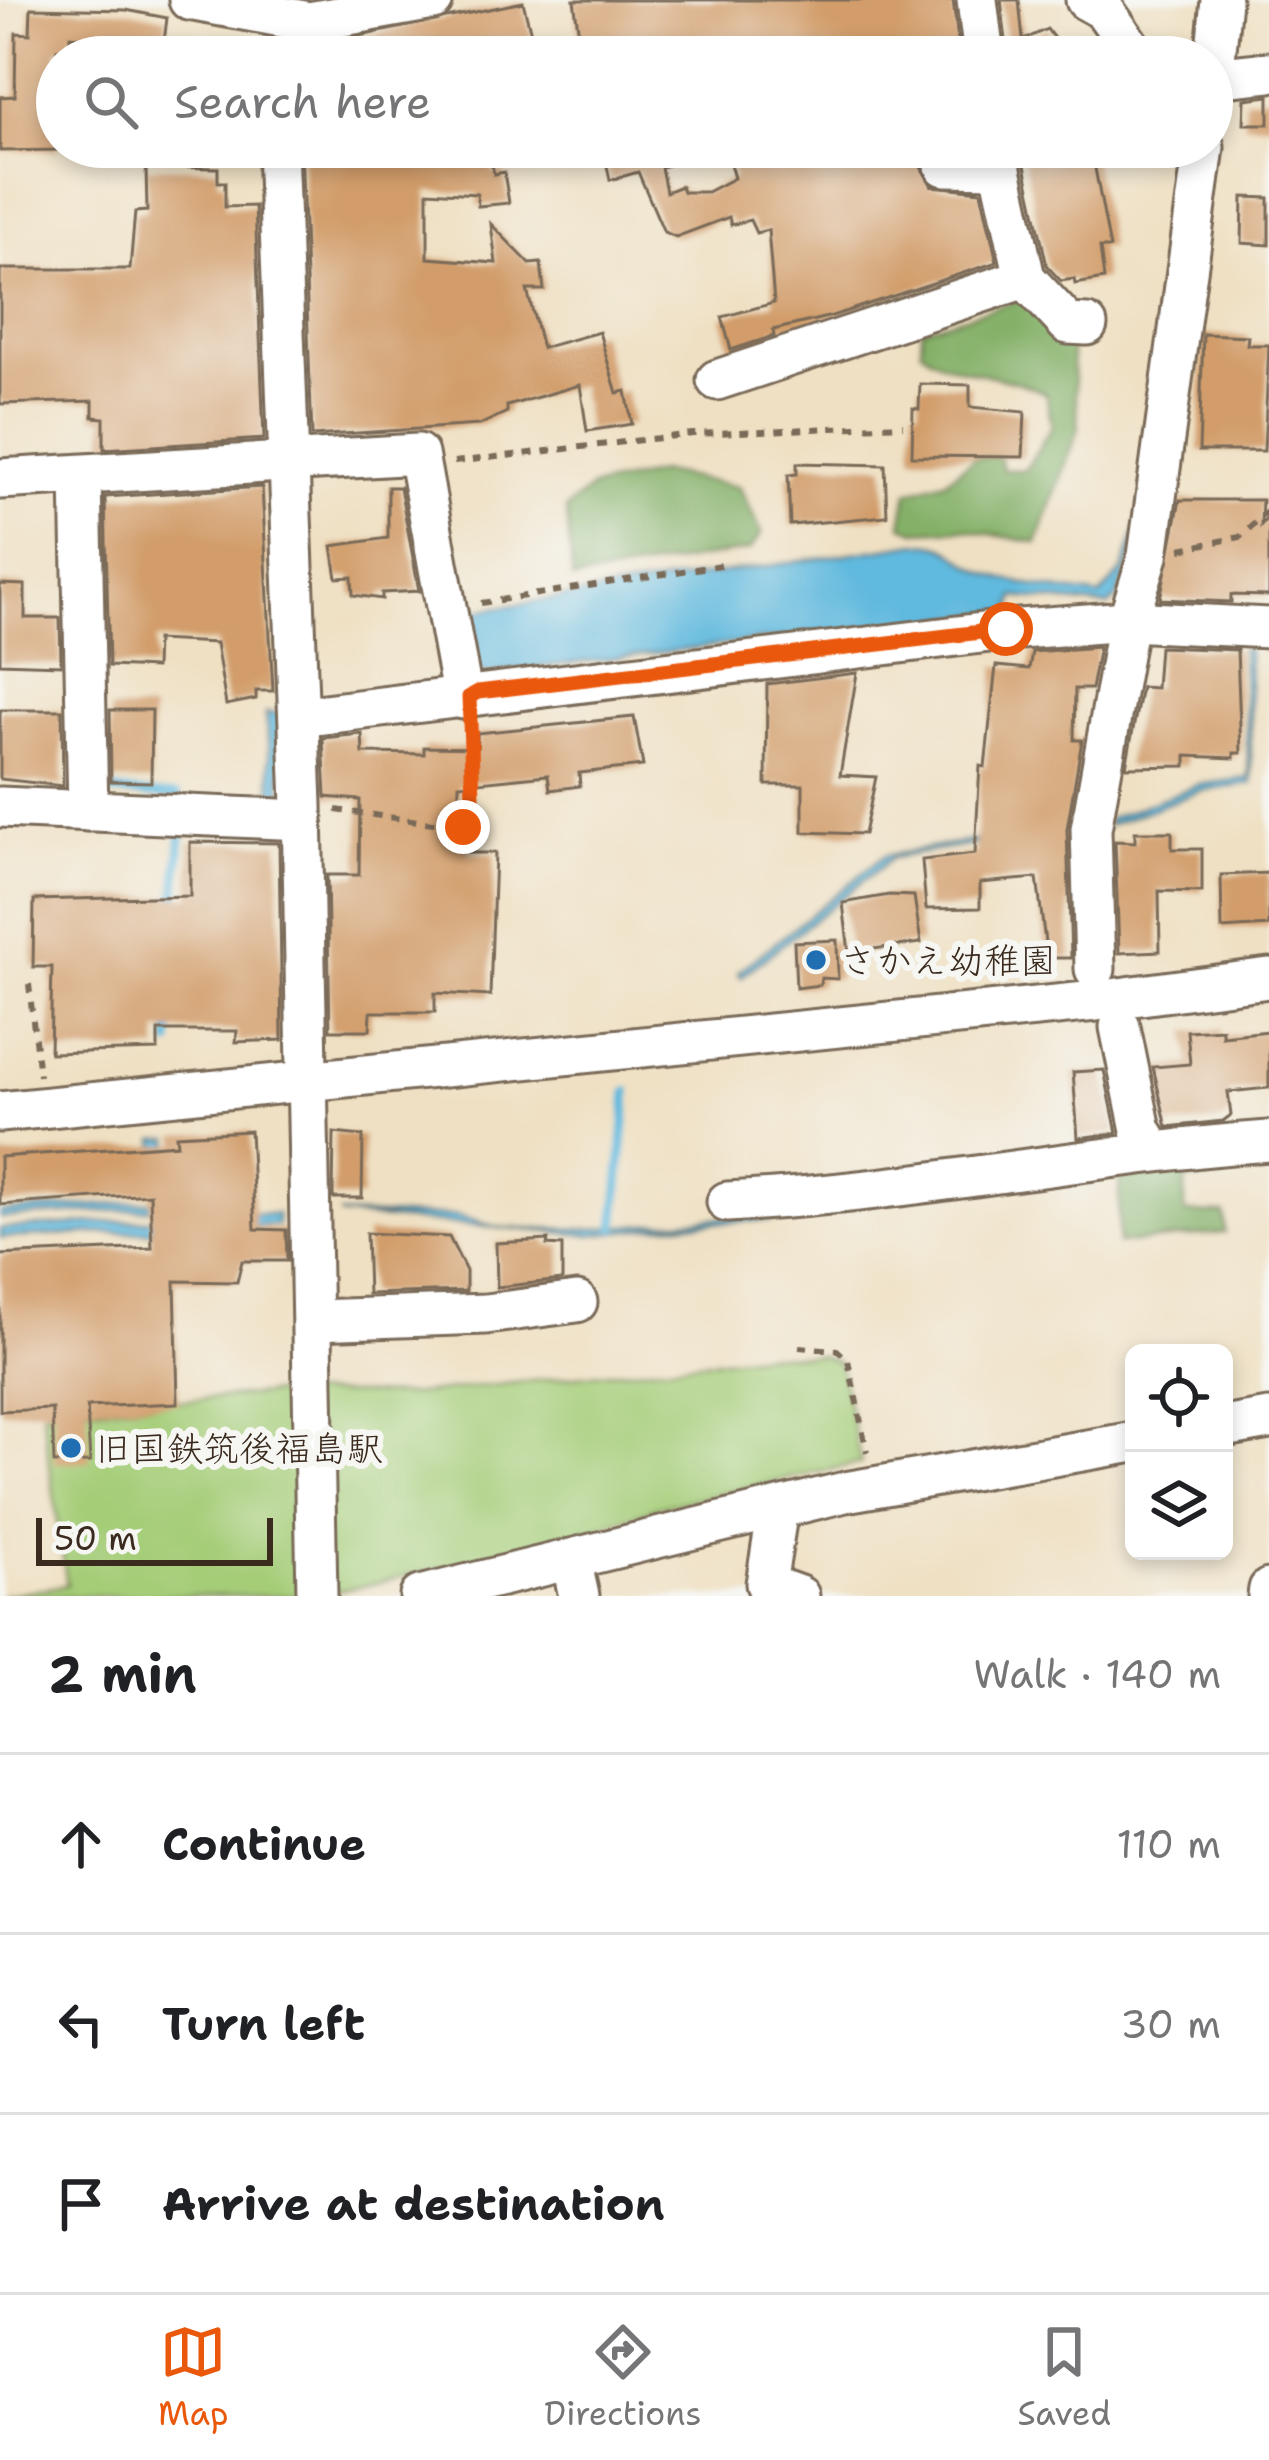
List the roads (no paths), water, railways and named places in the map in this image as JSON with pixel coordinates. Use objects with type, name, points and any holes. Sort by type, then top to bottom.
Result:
[{"type":"street","points":[[189,0],[272,25],[434,0]]},
{"type":"street","points":[[977,0],[981,36]]},
{"type":"street","points":[[1086,0],[1104,10],[1123,36]]},
{"type":"street","points":[[1217,36],[1221,0]]},
{"type":"street","points":[[1233,76],[1269,72]]},
{"type":"street","points":[[278,168],[300,717],[316,1596]]},
{"type":"street","points":[[1000,168],[1025,278],[1068,324],[1088,325]]},
{"type":"street","points":[[1095,969],[1091,829],[1128,621],[1148,556],[1201,168]]},
{"type":"street","points":[[717,380],[1025,278]]},
{"type":"street","points":[[0,479],[81,478],[418,454],[466,698]]},
{"type":"street","points":[[81,478],[88,811]]},
{"type":"street","points":[[300,717],[1006,629],[1128,621],[1269,628]]},
{"type":"street","points":[[0,807],[302,813]]},
{"type":"street","points":[[0,1112],[1269,978]]},
{"type":"street","points":[[1120,1027],[1141,1130],[1153,1149]]},
{"type":"street","points":[[727,1202],[952,1184],[1153,1149],[1269,1141]]},
{"type":"street","points":[[314,1320],[486,1315],[577,1302]]},
{"type":"street","points":[[1233,1425],[1269,1419]]},
{"type":"street","points":[[420,1596],[575,1578],[778,1509],[845,1492],[1125,1444]]},
{"type":"street","points":[[776,1592],[778,1509]]},
{"type":"water","points":[[1144,522],[1118,597],[1108,606],[1015,597],[1012,610],[484,674],[477,668],[468,612],[918,543],[949,549],[1000,578],[1100,596],[1123,570],[1137,526]]},
{"type":"water","points":[[1242,649],[1248,649],[1252,784],[1201,791],[1108,825],[1108,819],[1198,785],[1249,778]]},
{"type":"water","points":[[266,713],[281,714],[282,800],[231,809],[230,797],[272,792]]},
{"type":"water","points":[[1077,823],[1078,828],[892,858],[741,977],[738,972],[884,856]]},
{"type":"water","points":[[170,1138],[175,1214],[277,1214],[277,1225],[0,1238],[0,1229],[160,1219],[159,1208],[0,1218],[0,1212],[159,1201],[156,1139]]},
{"type":"water","points":[[773,1213],[775,1220],[678,1224],[592,1235],[504,1228],[590,1229]]},
{"type":"water","points":[[339,1215],[457,1216],[499,1228]]},
{"type":"waterway","points":[[99,791],[178,796]]},
{"type":"waterway","points":[[175,906],[182,827]]},
{"type":"waterway","points":[[170,1043],[171,1018]]},
{"type":"waterway","points":[[615,1228],[628,1091]]},
{"type":"place","name":"さかえ幼稚園","points":[[816,960]]},
{"type":"place","name":"旧国鉄筑後福島駅","points":[[71,1448]]}]
